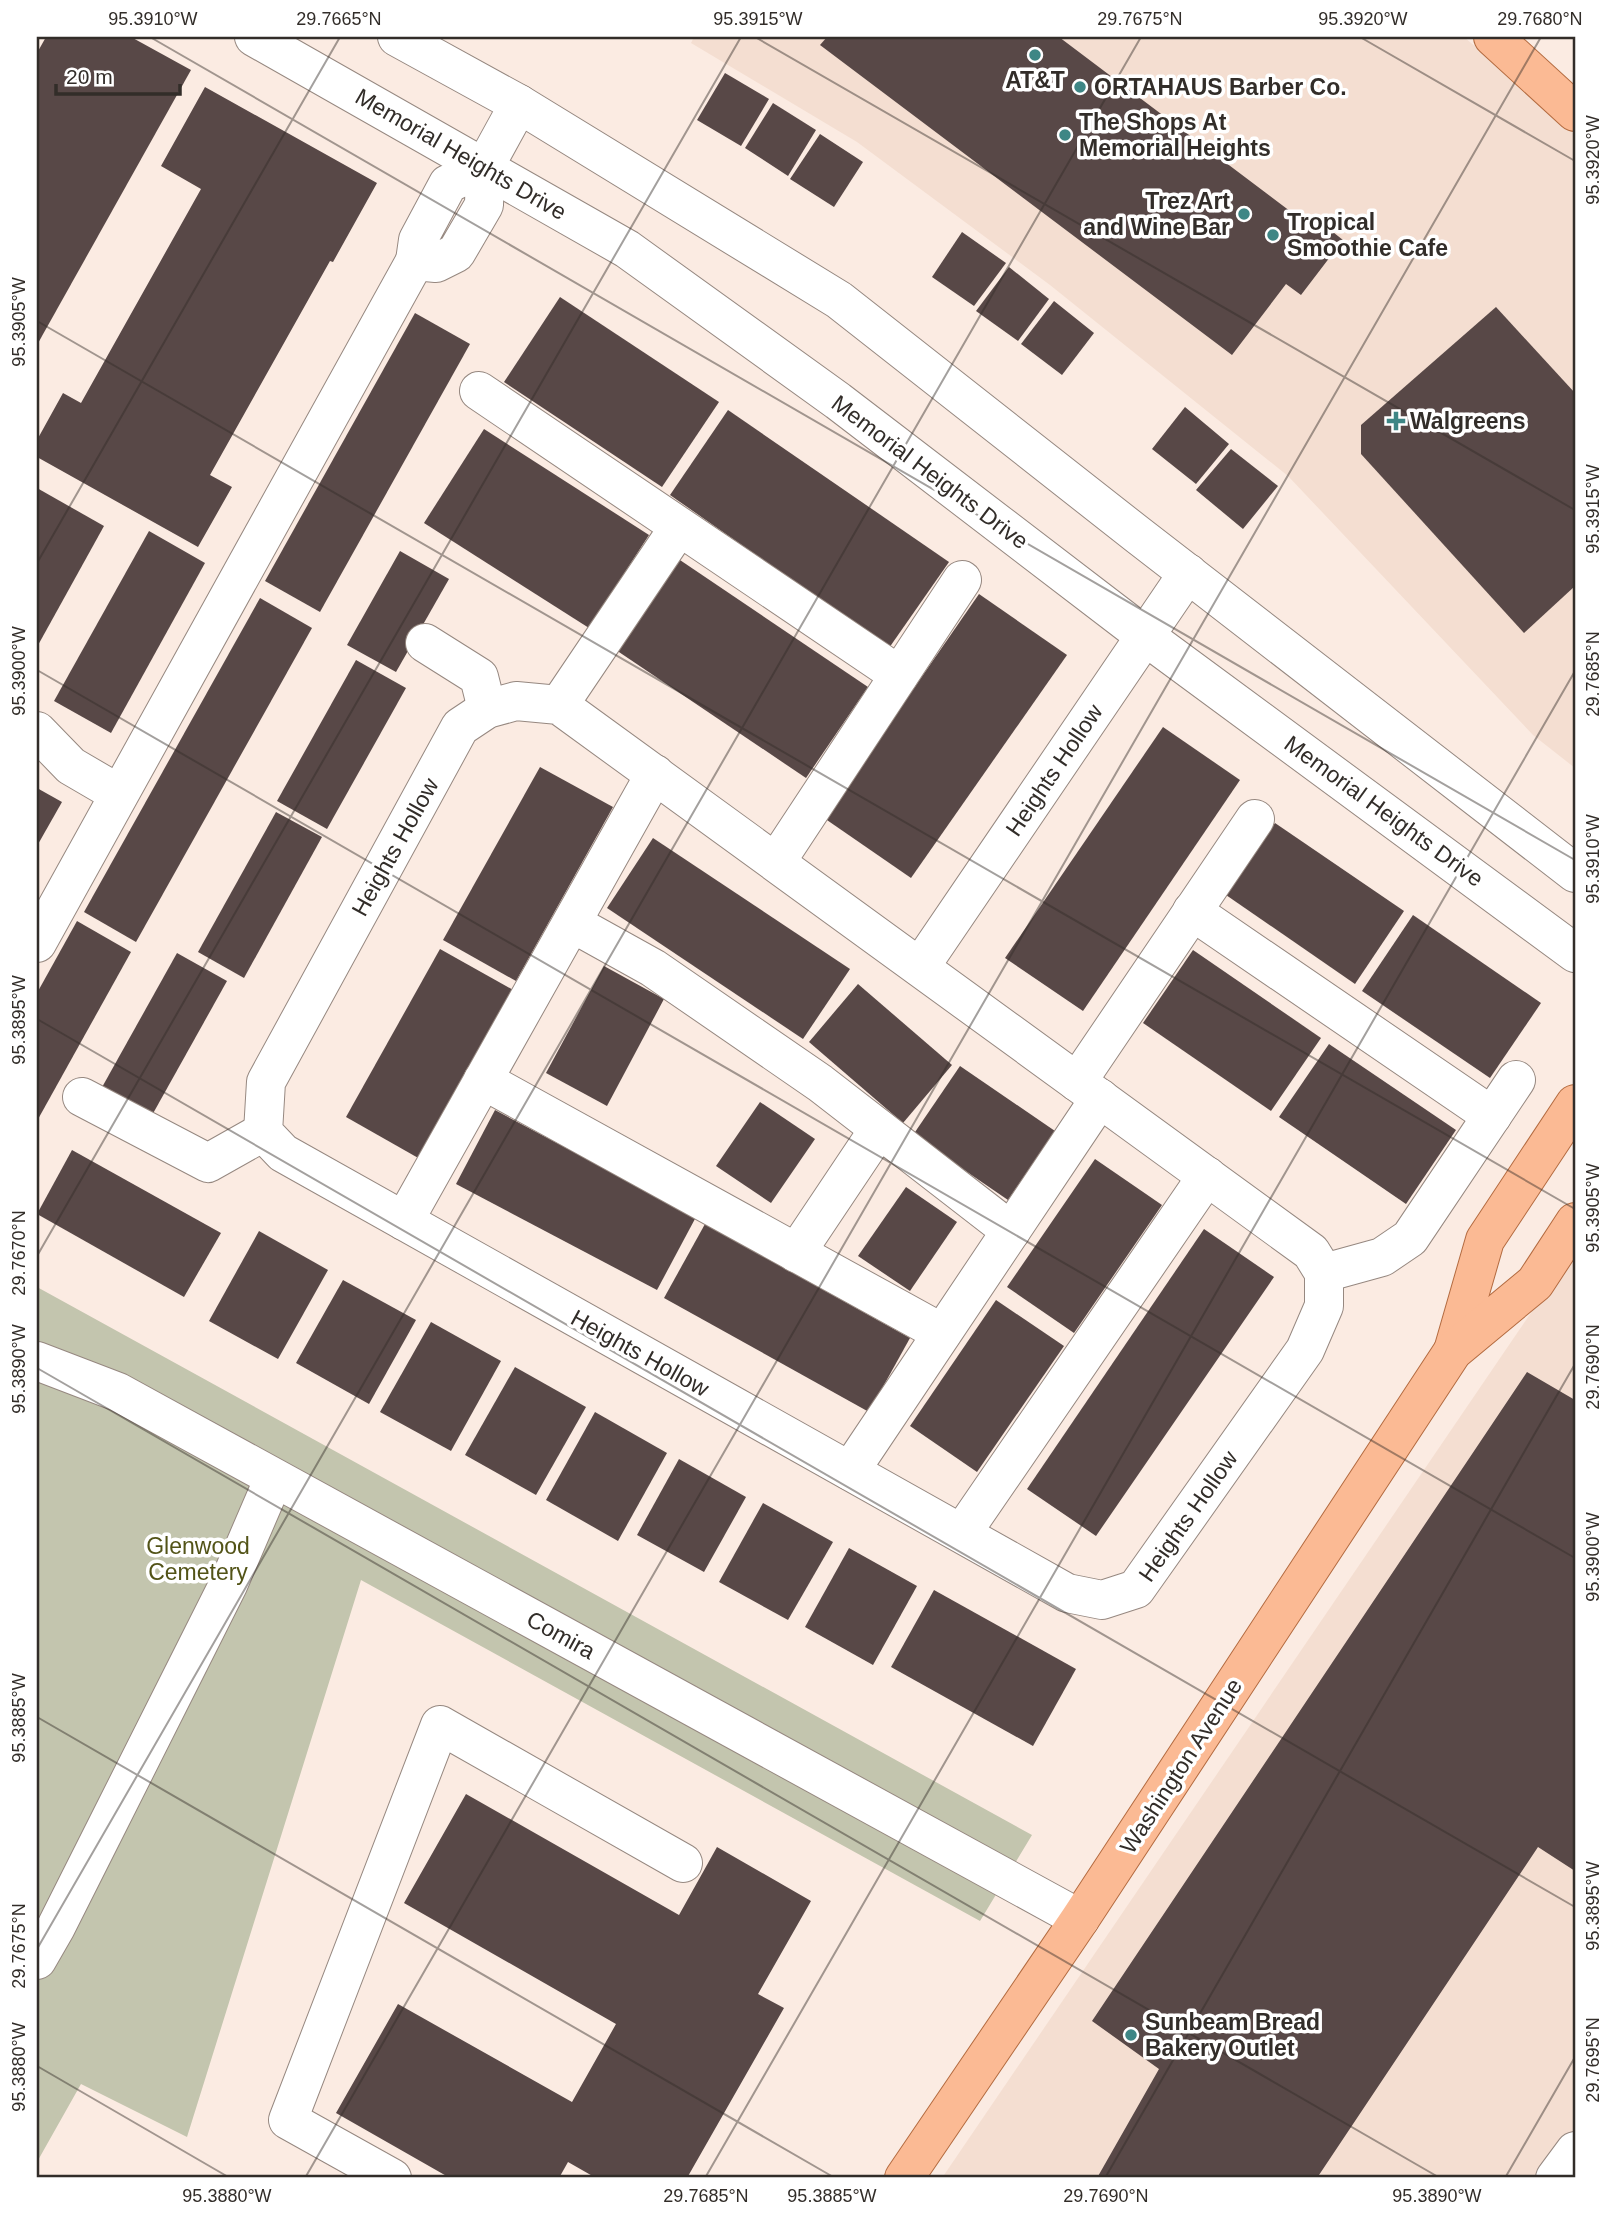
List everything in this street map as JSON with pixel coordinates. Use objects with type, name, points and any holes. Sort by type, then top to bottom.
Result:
[{"type":"main road","points":[[1493,37],[1575,112]]},
{"type":"main road","name":"Washington Avenue","points":[[1454,1352],[1485,1240],[1574,1110]]},
{"type":"main road","name":"Washington Avenue","points":[[904,2178],[1080,1919],[1454,1352],[1535,1283],[1575,1222]]},
{"type":"street","name":"Memorial Heights Drive","points":[[254,37],[627,249],[838,401],[1145,636],[1575,953]]},
{"type":"street","points":[[397,37],[519,104],[839,300],[1575,873]]},
{"type":"street","points":[[37,943],[415,261],[418,240],[448,184],[485,166],[519,104]]},
{"type":"street","points":[[479,391],[899,675]]},
{"type":"street","points":[[679,527],[559,705],[1311,1252],[1324,1273],[1382,1257],[1410,1238],[1516,1080]]},
{"type":"street","name":"Heights Hollow","points":[[920,967],[1188,573]]},
{"type":"street","points":[[776,862],[962,580]]},
{"type":"street","points":[[425,643],[479,677],[487,709]]},
{"type":"street","name":"Heights Hollow","points":[[559,705],[516,701],[487,709],[460,727],[266,1082],[263,1132],[284,1153],[1067,1593],[1102,1600],[1136,1589],[1305,1350],[1324,1306],[1324,1273]]},
{"type":"street","points":[[37,731],[71,766],[120,794]]},
{"type":"street","points":[[404,1221],[654,774]]},
{"type":"street","points":[[850,1471],[1011,1231],[1088,1090],[1192,911],[1255,819]]},
{"type":"street","points":[[1192,911],[1492,1116]]},
{"type":"street","points":[[572,923],[653,968],[820,1083],[1011,1231]]},
{"type":"street","points":[[483,1080],[942,1334]]},
{"type":"street","points":[[82,1097],[208,1163],[263,1132]]},
{"type":"street","points":[[796,1252],[879,1129]]},
{"type":"street","points":[[962,1533],[1207,1176]]},
{"type":"street","name":"Comira","points":[[37,1361],[118,1392],[1080,1919]]},
{"type":"street","points":[[37,1960],[228,1585],[274,1478]]},
{"type":"street","points":[[392,2178],[288,2120],[440,1725],[683,1863]]},
{"type":"street","points":[[1555,2178],[1575,2151]]},
{"type":"shaded area","points":[[694,37],[1464,37],[1575,135],[1575,768],[1533,735],[1288,476],[1050,285],[857,142],[691,43]]},
{"type":"shaded area","points":[[1575,1248],[1575,2178],[942,2178]]},
{"type":"green space","name":"Glenwood Cemetery","points":[[37,1287],[1032,1835],[980,1921],[361,1580],[187,2137],[81,2084],[37,2162]]},
{"type":"building","points":[[46,37],[131,37],[191,70],[37,345],[37,53]]},
{"type":"building","name":"The Shops At Memorial Heights","points":[[827,37],[1059,37],[1319,233],[1324,225],[1343,240],[1301,295],[1286,284],[1232,355],[820,45]]},
{"type":"building","points":[[725,73],[769,99],[741,146],[697,120]]},
{"type":"building","points":[[205,87],[377,183],[210,475],[232,487],[198,547],[37,457],[37,440],[63,393],[81,403],[201,189],[161,166]]},
{"type":"building","points":[[773,103],[816,130],[788,176],[745,148]]},
{"type":"building","points":[[820,134],[863,162],[834,207],[790,179]]},
{"type":"building","points":[[962,232],[1006,263],[974,306],[932,277]]},
{"type":"building","points":[[1009,267],[1049,299],[1018,341],[976,311]]},
{"type":"building","points":[[560,297],[719,402],[662,487],[504,382]]},
{"type":"building","points":[[1054,301],[1094,333],[1062,375],[1021,344]]},
{"type":"building","name":"Walgreens","points":[[1496,307],[1575,393],[1575,586],[1524,633],[1361,454],[1361,425]]},
{"type":"building","points":[[415,313],[470,344],[320,612],[265,581]]},
{"type":"building","points":[[1185,407],[1229,444],[1196,484],[1152,449]]},
{"type":"building","points":[[728,410],[949,562],[889,648],[670,495]]},
{"type":"building","points":[[484,429],[649,535],[589,628],[424,523]]},
{"type":"building","points":[[1231,449],[1278,486],[1243,529],[1196,490]]},
{"type":"building","points":[[37,488],[104,526],[37,647]]},
{"type":"building","points":[[149,531],[205,563],[111,733],[54,701]]},
{"type":"building","points":[[400,551],[449,579],[396,672],[347,645]]},
{"type":"building","points":[[674,556],[868,687],[806,778],[613,648]]},
{"type":"building","points":[[979,594],[1067,655],[911,878],[824,818]]},
{"type":"building","points":[[260,598],[312,628],[136,942],[84,912]]},
{"type":"building","points":[[356,660],[406,688],[327,829],[277,801]]},
{"type":"building","points":[[1163,727],[1240,780],[1083,1011],[1005,958]]},
{"type":"building","points":[[540,767],[613,807],[516,981],[443,940]]},
{"type":"building","points":[[37,788],[62,802],[37,846]]},
{"type":"building","points":[[276,812],[322,837],[244,978],[198,952]]},
{"type":"building","points":[[1275,823],[1404,911],[1355,984],[1226,895]]},
{"type":"building","points":[[653,838],[850,969],[803,1039],[607,908]]},
{"type":"building","points":[[1413,915],[1541,1003],[1490,1078],[1362,991]]},
{"type":"building","points":[[77,921],[131,952],[37,1121],[37,993]]},
{"type":"building","points":[[440,949],[515,991],[420,1159],[346,1117]]},
{"type":"building","points":[[1193,950],[1321,1038],[1271,1111],[1143,1023]]},
{"type":"building","points":[[177,953],[227,981],[146,1126],[96,1098]]},
{"type":"building","points":[[604,966],[664,999],[607,1106],[546,1073]]},
{"type":"building","points":[[858,984],[952,1065],[903,1123],[809,1042]]},
{"type":"building","points":[[1329,1044],[1456,1130],[1406,1204],[1279,1117]]},
{"type":"building","points":[[960,1066],[1055,1131],[1008,1200],[913,1135]]},
{"type":"building","points":[[760,1102],[815,1139],[771,1203],[716,1166]]},
{"type":"building","points":[[495,1110],[696,1217],[657,1290],[456,1184]]},
{"type":"building","points":[[72,1150],[221,1233],[184,1297],[37,1214]]},
{"type":"building","points":[[1095,1159],[1162,1205],[1074,1333],[1007,1287]]},
{"type":"building","points":[[906,1187],[957,1222],[910,1291],[858,1256]]},
{"type":"building","points":[[705,1224],[910,1338],[869,1412],[664,1298]]},
{"type":"building","points":[[1204,1229],[1274,1277],[1096,1536],[1027,1489]]},
{"type":"building","points":[[259,1231],[328,1270],[278,1359],[209,1321]]},
{"type":"building","points":[[343,1280],[416,1320],[369,1404],[296,1363]]},
{"type":"building","points":[[996,1300],[1064,1346],[977,1472],[910,1426]]},
{"type":"building","points":[[431,1322],[501,1361],[451,1451],[380,1412]]},
{"type":"building","points":[[515,1367],[586,1407],[536,1495],[465,1455]]},
{"type":"building","points":[[1527,1372],[1575,1400],[1575,1871],[1538,1847],[1317,2178],[1097,2178],[1159,2069],[1092,2021]]},
{"type":"building","points":[[595,1412],[667,1453],[618,1541],[546,1500]]},
{"type":"building","points":[[679,1459],[746,1497],[704,1572],[637,1535]]},
{"type":"building","points":[[763,1503],[833,1542],[788,1620],[719,1582]]},
{"type":"building","points":[[849,1548],[917,1586],[873,1665],[805,1627]]},
{"type":"building","points":[[934,1590],[1076,1669],[1033,1746],[891,1667]]},
{"type":"building","points":[[466,1794],[679,1915],[717,1847],[811,1901],[758,1994],[784,2008],[687,2178],[596,2178],[568,2162],[559,2178],[450,2178],[336,2113],[398,2004],[572,2102],[616,2024],[404,1903]]},
{"type":"place","name":"AT&T","points":[[1035,55]]},
{"type":"place","name":"ORTAHAUS Barber Co.","points":[[1080,87]]},
{"type":"place","name":"The Shops At Memorial Heights","points":[[1065,135]]},
{"type":"place","name":"Trez Art and Wine Bar","points":[[1244,214]]},
{"type":"place","name":"Tropical Smoothie Cafe","points":[[1273,235]]},
{"type":"place","name":"Walgreens","points":[[1396,421]]},
{"type":"place","name":"Sunbeam Bread Bakery Outlet","points":[[1131,2035]]}]
